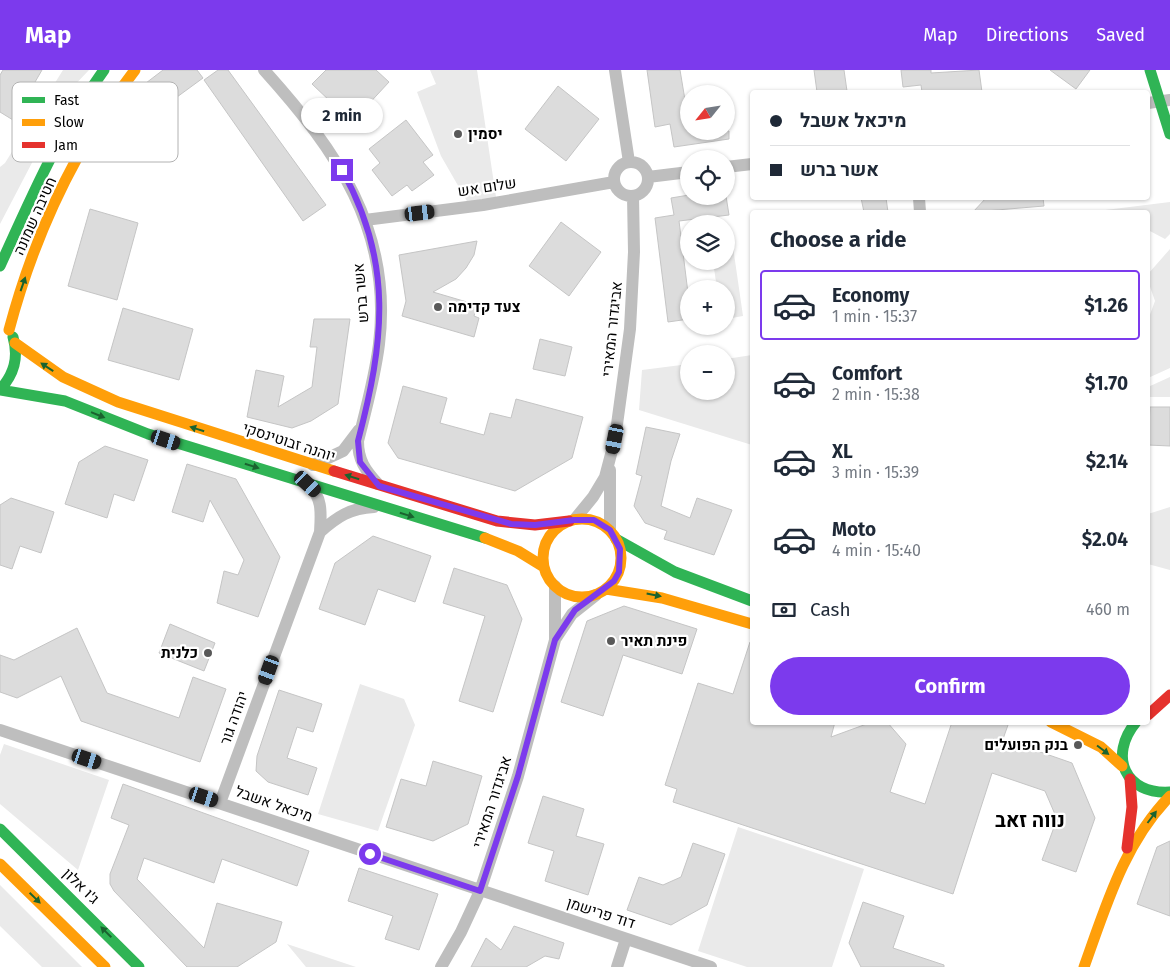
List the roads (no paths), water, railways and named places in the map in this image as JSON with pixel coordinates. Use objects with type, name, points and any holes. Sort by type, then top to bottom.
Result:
[{"type":"street","name":"חטיבה שמונה","points":[[95,82],[104,70]]},
{"type":"street","name":"חטיבה שמונה","points":[[126,82],[135,70]]},
{"type":"street","name":"אשר ברש","points":[[264,70],[319,135],[334,156],[350,185],[365,220],[378,272],[380,325],[375,370],[358,441],[358,453],[365,470],[379,486]]},
{"type":"street","points":[[616,70],[629,162]]},
{"type":"street","points":[[1150,70],[1170,134]]},
{"type":"street","name":"חטיבה שמונה","points":[[0,266],[48,162]]},
{"type":"street","name":"חטיבה שמונה","points":[[9,330],[22,286],[61,191],[77,162]]},
{"type":"street","points":[[629,162],[641,165],[648,177],[644,190],[633,196],[623,194],[614,182],[617,168],[629,162]]},
{"type":"street","points":[[735,166],[750,164]]},
{"type":"street","points":[[648,177],[680,173]]},
{"type":"street","name":"שלום אש","points":[[365,220],[483,205],[614,182]]},
{"type":"street","name":"אביגדור המאירי","points":[[613,534],[610,463],[630,329],[634,252],[633,196]]},
{"type":"street","points":[[0,321],[9,330],[15,344],[15,369],[9,380],[0,390]]},
{"type":"street","name":"יוהנה זבוטינסקי","points":[[15,344],[63,377],[118,402],[312,465],[511,524],[535,525],[572,520]]},
{"type":"street","points":[[0,390],[65,402],[148,434],[497,542],[518,551],[544,567],[555,586],[574,596],[601,592],[660,596],[750,623]]},
{"type":"street","name":"אשר ברש","points":[[312,465],[343,451],[355,438],[362,424]]},
{"type":"street","name":"אביגדור המאירי","points":[[572,520],[599,488],[610,463]]},
{"type":"street","name":"יהודה גור","points":[[220,803],[320,532],[320,503],[316,491],[308,484]]},
{"type":"street","points":[[320,532],[343,513],[360,508],[380,507]]},
{"type":"street","points":[[544,567],[544,550],[551,534],[572,520],[594,520],[674,572],[750,601]]},
{"type":"street","points":[[601,592],[619,572],[620,549],[613,534]]},
{"type":"street","name":"אביגדור המאירי","points":[[440,967],[461,932],[480,891],[518,776],[555,640],[555,586]]},
{"type":"street","name":"אביגדור המאירי","points":[[555,640],[572,614],[601,592]]},
{"type":"street","points":[[1150,713],[1170,695]]},
{"type":"street","points":[[1150,715],[1168,715]]},
{"type":"street","points":[[1057,725],[1101,748],[1122,766],[1130,779],[1147,791],[1170,794]]},
{"type":"street","points":[[1122,766],[1120,752],[1123,740],[1132,725]]},
{"type":"street","name":"מיכאל אשבל","points":[[0,730],[480,891]]},
{"type":"street","points":[[1121,871],[1130,826],[1130,779]]},
{"type":"street","points":[[1084,967],[1121,871],[1139,834],[1170,794]]},
{"type":"street","name":"ג'ו אלון","points":[[0,828],[139,967]]},
{"type":"street","points":[[0,864],[105,967]]},
{"type":"street","name":"דוד פרישמן","points":[[480,891],[711,967]]},
{"type":"street","points":[[617,967],[626,939]]},
{"type":"place","name":"יסמין","points":[[458,134]]},
{"type":"place","name":"צעד קדימה","points":[[438,307]]},
{"type":"place","name":"פינת תאיר","points":[[611,641]]},
{"type":"place","name":"כלנית","points":[[208,653]]},
{"type":"place","name":"בנק הפועלים","points":[[1078,745]]},
{"type":"district","name":"נווה זאב","points":[[1030,820]]}]
